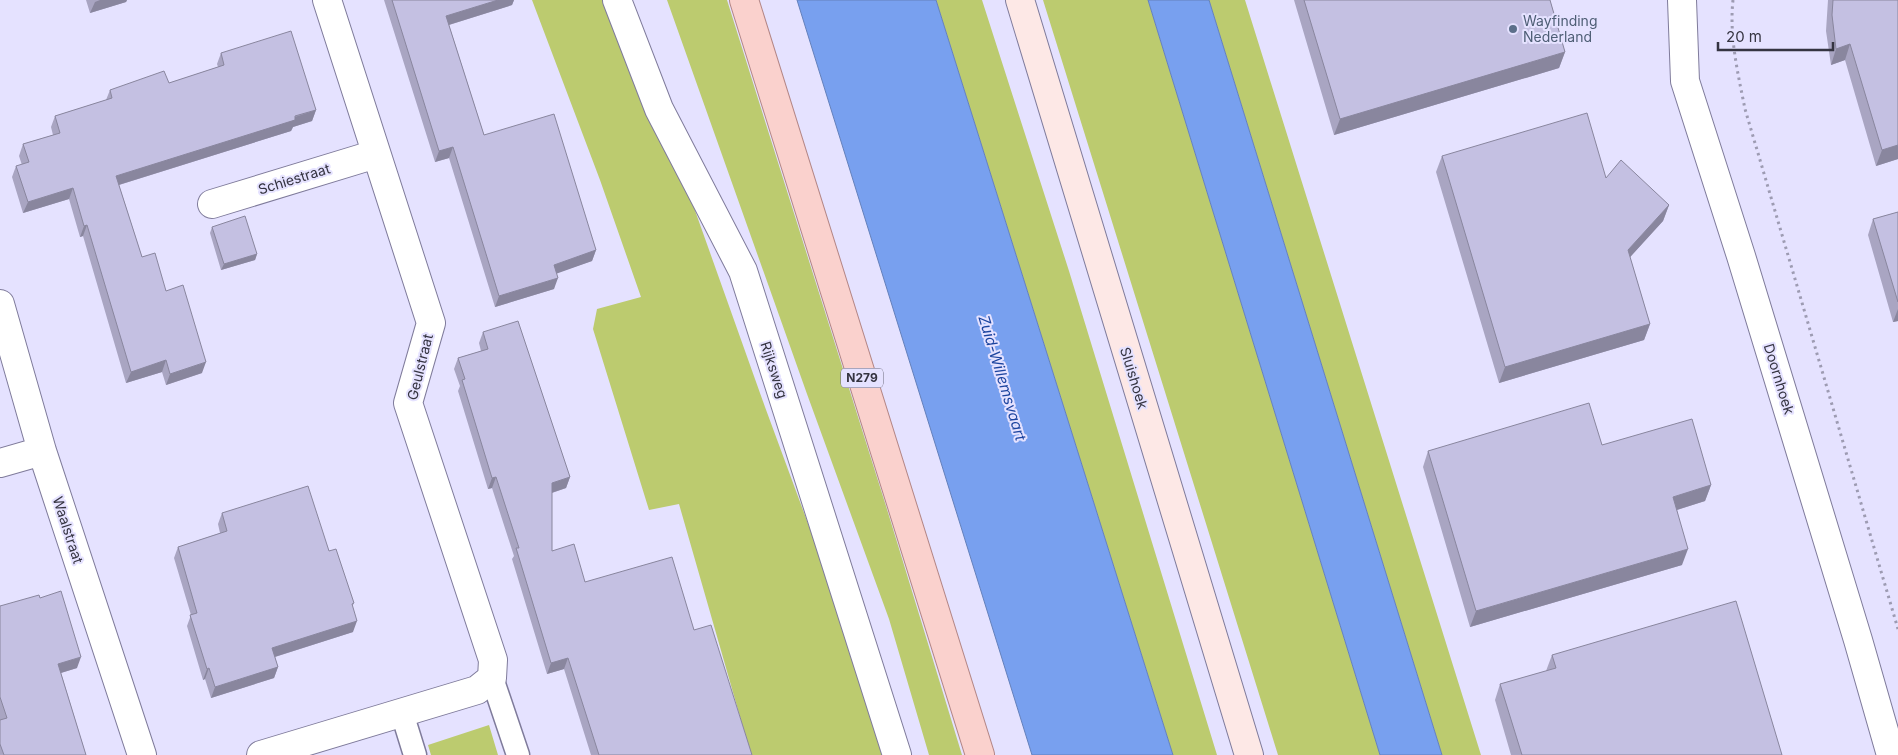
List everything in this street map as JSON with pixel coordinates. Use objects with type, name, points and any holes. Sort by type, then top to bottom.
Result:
[{"type":"main road","name":"N279","points":[[744,0],[980,755]]},
{"type":"street","name":"Geulstraat","points":[[327,0],[431,322],[408,403],[493,660],[492,678]]},
{"type":"street","name":"Rijksweg","points":[[617,0],[659,108],[743,271],[897,755]]},
{"type":"street","name":"Sluishoek","points":[[1020,0],[1249,755]]},
{"type":"street","name":"Doornhoek","points":[[1682,0],[1685,81],[1744,265],[1891,755]]},
{"type":"street","name":"Schiestraat","points":[[212,204],[376,154]]},
{"type":"street","name":"Waalstraat","points":[[0,304],[42,451],[142,755]]},
{"type":"street","points":[[0,463],[42,451]]},
{"type":"street","points":[[261,755],[477,690],[492,678]]},
{"type":"lane","name":"Geulstraat","points":[[492,678],[518,755]]},
{"type":"lane","points":[[402,713],[415,755]]},
{"type":"path","points":[[1733,0],[1736,65],[1745,109],[1898,629]]},
{"type":"green space","points":[[532,0],[620,0],[765,407],[848,632],[883,755],[751,755],[679,504],[649,510],[593,329],[597,309],[641,297],[600,180]]},
{"type":"green space","points":[[667,0],[727,0],[962,755],[929,755],[889,619]]},
{"type":"green space","points":[[936,0],[982,0],[1069,271],[1217,755],[1173,755]]},
{"type":"green space","points":[[1043,0],[1148,0],[1380,755],[1278,755]]},
{"type":"green space","points":[[1209,0],[1245,0],[1481,755],[1442,755]]},
{"type":"green space","points":[[489,725],[498,755],[431,755],[428,745]]},
{"type":"water","name":"Zuid-Willemsvaart","points":[[797,0],[936,0],[1173,755],[1032,755]]},
{"type":"water","points":[[1148,0],[1209,0],[1442,755],[1380,755]]},
{"type":"building","points":[[392,0],[498,0],[446,16],[484,135],[554,114],[596,250],[554,265],[558,278],[499,296],[453,147],[439,151]]},
{"type":"building","points":[[1304,0],[1550,0],[1565,52],[1340,119]]},
{"type":"building","points":[[1833,0],[1898,0],[1898,145],[1882,150],[1850,44],[1836,49],[1832,15]]},
{"type":"building","points":[[291,31],[316,110],[295,116],[295,120],[116,176],[142,257],[155,253],[166,291],[183,285],[206,362],[170,374],[166,360],[131,372],[87,225],[84,226],[73,188],[28,202],[16,166],[29,162],[23,144],[60,133],[55,116],[112,98],[110,90],[164,71],[169,83],[224,65],[221,53]]},
{"type":"building","points":[[1587,113],[1606,178],[1621,160],[1669,205],[1628,250],[1650,324],[1505,367],[1442,156]]},
{"type":"building","points":[[1898,212],[1898,302],[1873,219]]},
{"type":"building","points":[[245,216],[257,254],[224,264],[212,227]]},
{"type":"building","points":[[518,321],[570,477],[552,483],[552,551],[574,544],[585,582],[672,557],[694,630],[711,625],[752,755],[599,755],[568,658],[551,663],[516,548],[519,548],[496,477],[492,478],[462,380],[465,379],[458,358],[488,349],[483,332]]},
{"type":"building","points":[[1589,403],[1602,445],[1692,419],[1711,485],[1673,497],[1688,549],[1476,611],[1428,451]]},
{"type":"building","points":[[308,486],[329,551],[336,549],[354,603],[352,604],[357,621],[272,648],[278,667],[215,687],[209,668],[207,669],[190,615],[197,613],[178,547],[227,531],[222,513]]},
{"type":"building","points":[[61,591],[81,657],[58,664],[86,755],[4,755],[0,744],[0,720],[7,718],[0,697],[0,606],[39,595],[40,598]]},
{"type":"building","points":[[1736,601],[1782,755],[1522,755],[1500,684],[1556,668],[1552,655]]},
{"type":"place","name":"Wayfinding Nederland","points":[[1513,29]]}]
